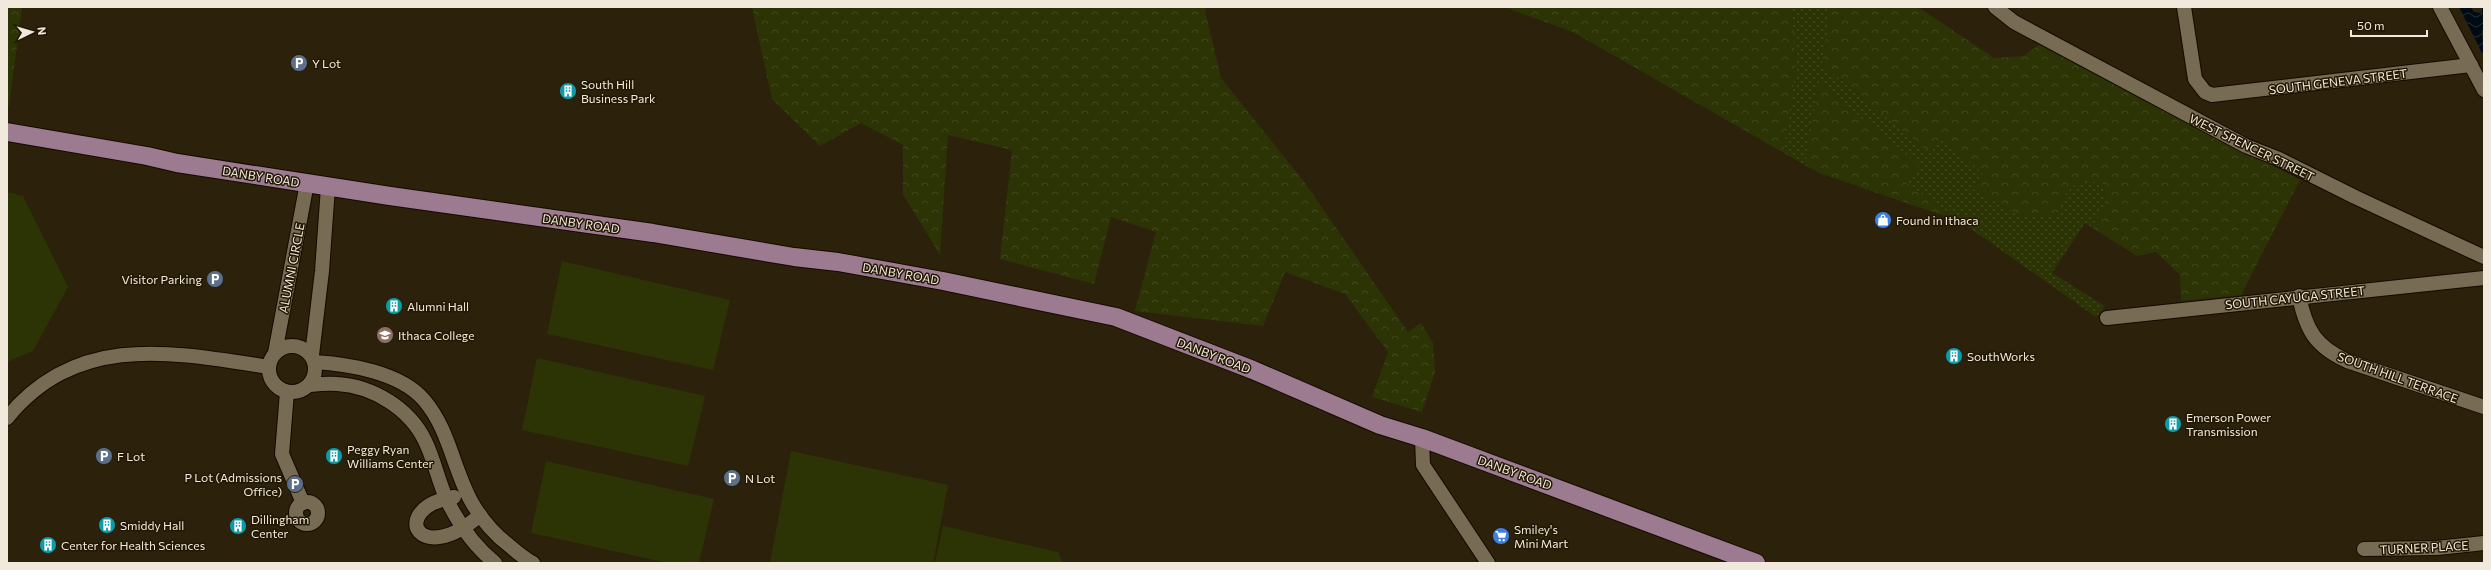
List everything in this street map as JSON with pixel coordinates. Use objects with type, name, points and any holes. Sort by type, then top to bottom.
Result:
[{"type":"main road","name":"DANBY ROAD","points":[[7,132],[147,156],[177,163],[307,184],[654,233],[794,257],[838,262],[943,281],[1116,317],[1253,370],[1380,425],[1422,438],[1756,563]]},
{"type":"street","name":"WEST SPENCER STREET","points":[[1995,7],[2014,22],[2025,26],[2246,146],[2279,159],[2355,198],[2484,257]]},
{"type":"street","name":"WEST SPENCER STREET","points":[[2010,7],[2025,26]]},
{"type":"street","name":"SOUTH GENEVA STREET","points":[[2184,7],[2195,79],[2204,92],[2219,95],[2471,65]]},
{"type":"street","points":[[2440,7],[2484,90]]},
{"type":"street","name":"ALUMNI CIRCLE","points":[[274,353],[307,184]]},
{"type":"street","points":[[328,187],[322,271],[313,358],[315,375],[310,385],[300,392],[287,392],[272,382],[269,367],[274,353],[283,347],[293,345],[304,348],[313,358],[346,363],[379,372],[401,383],[423,398],[436,416],[445,435],[468,495],[480,515],[502,540],[533,563]]},
{"type":"street","name":"SOUTH CAYUGA STREET","points":[[2107,318],[2299,296],[2484,278]]},
{"type":"street","name":"SOUTH HILL TERRACE","points":[[2299,296],[2309,330],[2318,342],[2331,352],[2347,361],[2484,407]]},
{"type":"street","points":[[7,418],[29,395],[55,375],[88,361],[112,356],[160,353],[269,367]]},
{"type":"street","points":[[310,385],[338,384],[389,400],[409,418],[425,440],[446,498],[465,530],[483,553],[495,563]]},
{"type":"street","points":[[287,392],[282,454],[303,503]]},
{"type":"street","points":[[1422,438],[1423,465],[1488,563]]},
{"type":"street","points":[[468,495],[446,498],[420,512],[416,524],[419,534],[429,540],[439,541],[465,530],[480,515]]},
{"type":"street","name":"TURNER PLACE","points":[[2364,550],[2438,548],[2484,543]]},
{"type":"green space","points":[[7,7],[22,7],[9,106],[7,105]]},
{"type":"green space","points":[[752,7],[1206,7],[1205,11],[1221,78],[1305,183],[1408,332],[1421,323],[1433,343],[1435,372],[1422,412],[1372,397],[1388,352],[1345,294],[1285,272],[1263,326],[1135,311],[1156,232],[1111,217],[1094,284],[1000,259],[1012,150],[948,135],[940,255],[903,194],[903,145],[861,123],[820,146],[772,99]]},
{"type":"green space","points":[[1504,7],[1791,7],[1796,64],[1784,153],[1573,32]]},
{"type":"green space","points":[[1791,7],[1828,7],[1830,16],[1822,64],[1930,153],[1941,138],[1983,173],[1973,189],[2019,215],[2057,215],[2067,191],[2083,179],[2103,184],[2107,206],[2091,227],[2085,223],[2052,273],[2105,306],[2096,317],[1906,183],[1918,165],[1819,83],[1805,165],[1784,153],[1796,64]]},
{"type":"green space","points":[[1828,7],[1918,7],[1994,58],[2024,56],[2041,43],[2300,180],[2241,295],[2181,301],[2180,275],[2156,252],[2137,256],[2091,227],[2107,206],[2103,184],[2083,179],[2067,191],[2057,215],[2019,215],[1973,189],[1983,173],[1941,139],[1930,153],[1822,64],[1830,16]]},
{"type":"green space","points":[[1819,83],[1919,165],[1906,183],[1959,221],[1819,173],[1805,165]]},
{"type":"green space","points":[[7,192],[23,196],[68,287],[33,351],[7,362]]},
{"type":"green space","points":[[562,261],[730,300],[713,370],[547,334]]},
{"type":"green space","points":[[537,358],[705,396],[688,466],[522,430]]},
{"type":"green space","points":[[791,451],[948,485],[933,563],[770,563]]},
{"type":"green space","points":[[546,461],[714,499],[699,563],[668,563],[531,533]]},
{"type":"green space","points":[[943,526],[1058,552],[1063,563],[935,563]]},
{"type":"water","points":[[2459,7],[2471,7],[2474,12],[2482,13],[2482,7],[2484,7],[2484,30],[2482,30],[2484,57]]},
{"type":"place","name":"Y Lot","points":[[299,63]]},
{"type":"place","name":"South Hill Business Park","points":[[568,91]]},
{"type":"place","name":"Found in Ithaca","points":[[1883,220]]},
{"type":"place","name":"Visitor Parking","points":[[215,279]]},
{"type":"place","name":"Alumni Hall","points":[[394,306]]},
{"type":"place","name":"Ithaca College","points":[[385,335]]},
{"type":"place","name":"SouthWorks","points":[[1954,356]]},
{"type":"place","name":"Emerson Power Transmission","points":[[2173,424]]},
{"type":"place","name":"F Lot","points":[[104,456]]},
{"type":"place","name":"Peggy Ryan Williams Center","points":[[334,456]]},
{"type":"place","name":"N Lot","points":[[732,478]]},
{"type":"place","name":"P Lot (Admissions Office)","points":[[295,484]]},
{"type":"place","name":"Smiddy Hall","points":[[107,525]]},
{"type":"place","name":"Dillingham Center","points":[[238,526]]},
{"type":"place","name":"Smiley's Mini Mart","points":[[1501,536]]},
{"type":"place","name":"Center for Health Sciences","points":[[48,545]]}]
